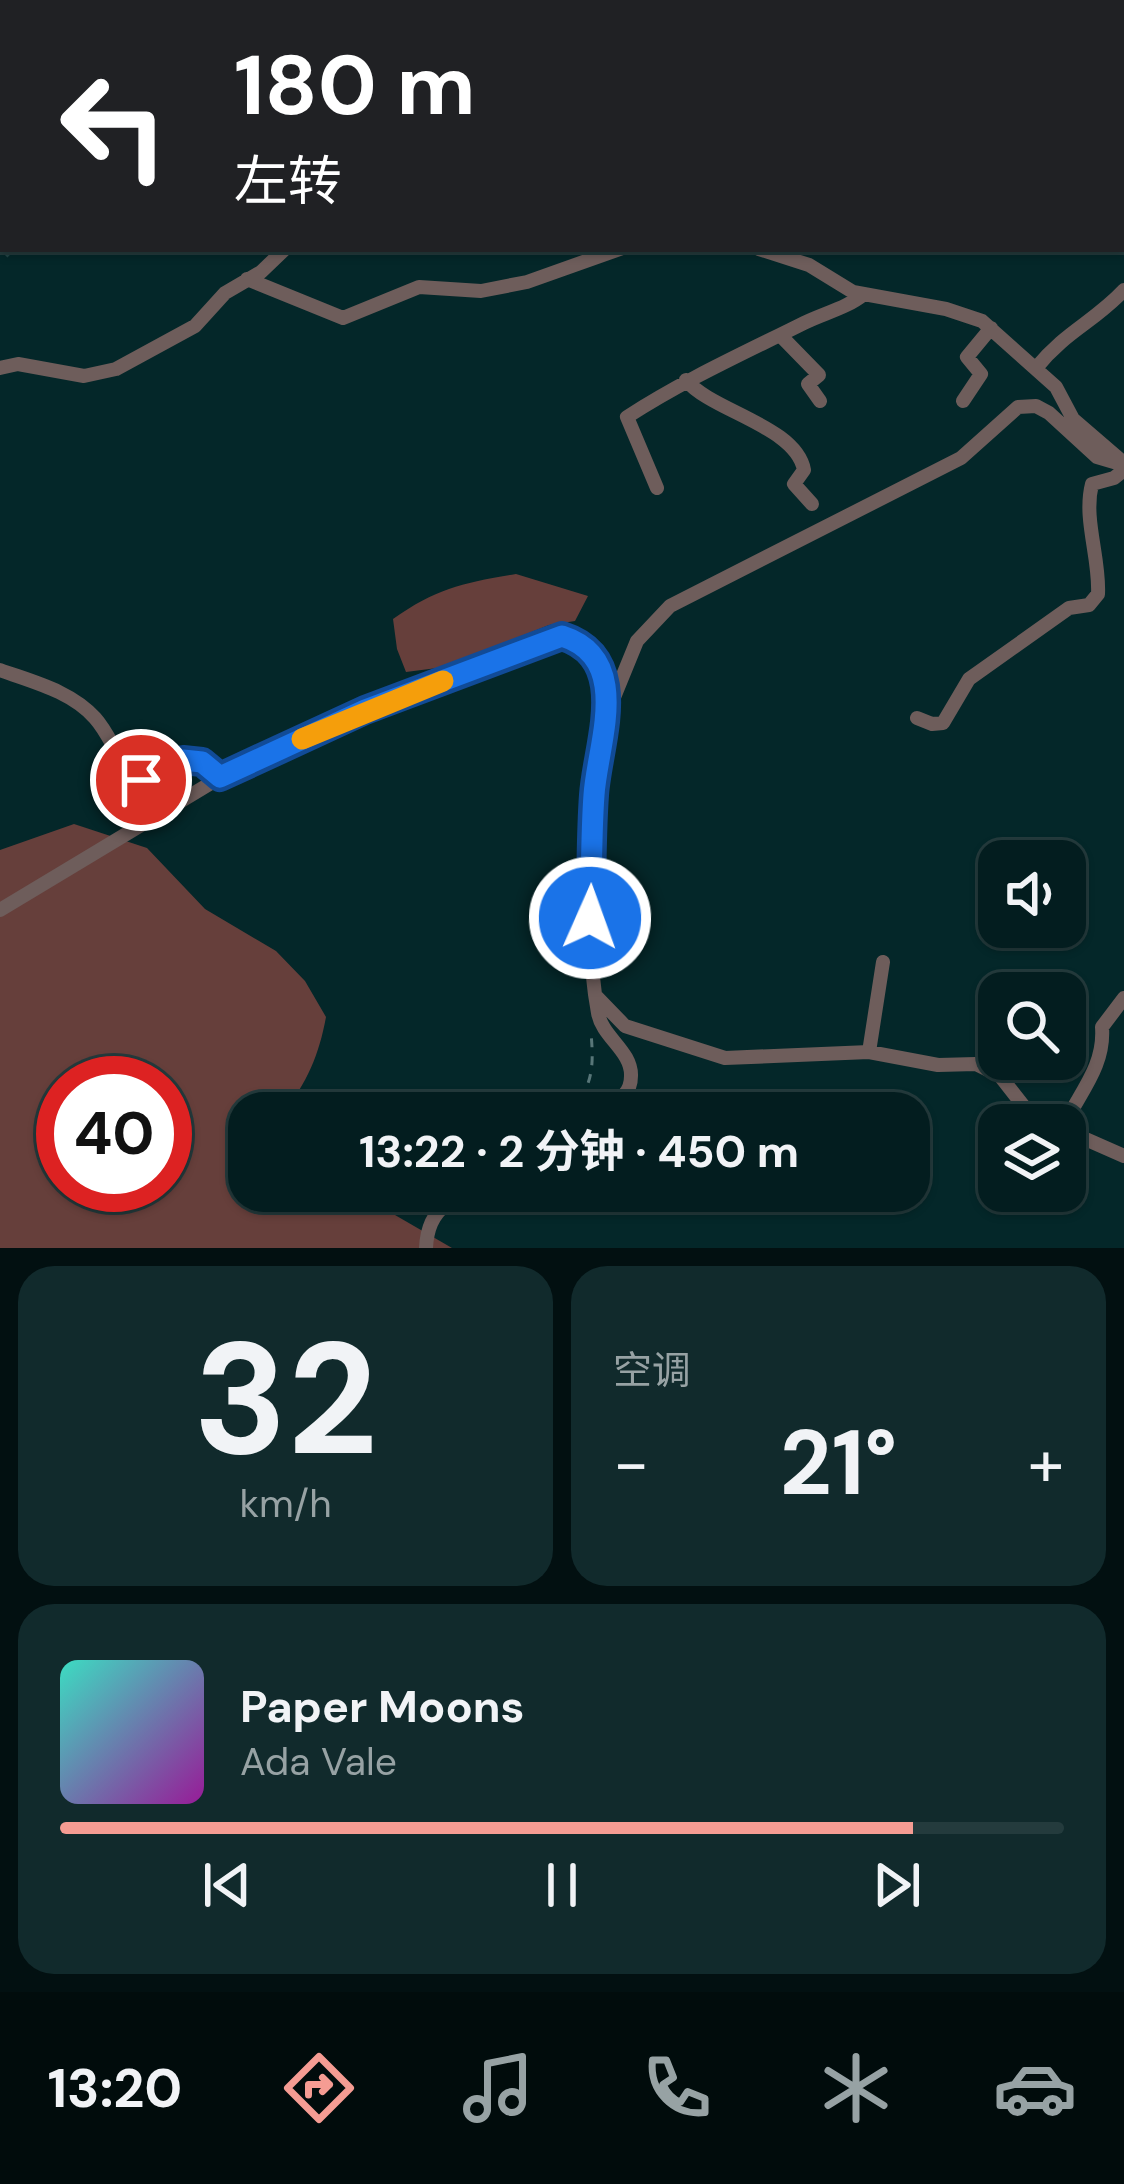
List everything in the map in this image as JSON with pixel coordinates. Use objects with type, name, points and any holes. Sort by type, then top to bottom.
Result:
[{"type":"street","points":[[0,368],[18,364],[63,374],[102,375],[195,326],[224,293],[261,272],[282,252]]},
{"type":"street","points":[[248,279],[343,318],[419,287],[481,291],[526,282],[611,252]]},
{"type":"street","points":[[769,252],[809,266],[853,292],[946,309],[982,321],[1056,387],[1073,418],[1124,466]]},
{"type":"street","points":[[1036,368],[1058,340],[1103,312],[1124,290]]},
{"type":"street","points":[[657,488],[627,417],[686,380],[854,303],[864,294]]},
{"type":"street","points":[[963,401],[981,374],[967,356],[991,328]]},
{"type":"street","points":[[780,335],[819,375],[808,384],[820,400]]},
{"type":"street","points":[[686,380],[696,392],[740,412],[797,454],[804,470],[794,484],[812,504]]},
{"type":"street","points":[[627,1092],[630,1063],[598,1016],[590,918],[594,790],[610,707],[637,640],[670,606],[961,458],[1018,407],[1036,406],[1049,413],[1097,457],[1124,466]]},
{"type":"street","points":[[917,718],[943,723],[969,679],[1069,608],[1089,604],[1097,594],[1098,556],[1088,501],[1092,484],[1114,478],[1124,466]]},
{"type":"street","points":[[0,910],[220,777],[365,710],[562,636],[574,640],[598,665],[610,707]]},
{"type":"street","points":[[0,670],[67,696],[93,715],[130,773],[141,780],[161,775],[183,760],[202,762],[220,777]]},
{"type":"street","points":[[869,1052],[884,962]]},
{"type":"street","points":[[597,998],[625,1026],[724,1058],[869,1052],[938,1065],[976,1064],[1000,1076],[1022,1104]]},
{"type":"street","points":[[1077,1104],[1104,1047],[1102,1027],[1124,998]]},
{"type":"street","points":[[1086,1138],[1124,1156]]},
{"type":"street","points":[[426,1248],[435,1212]]},
{"type":"path","points":[[586,1092],[595,1070],[591,1030]]},
{"type":"shaded area","points":[[516,574],[588,596],[575,621],[549,625],[445,667],[406,672],[393,619],[451,588]]},
{"type":"shaded area","points":[[74,824],[147,848],[205,909],[276,951],[305,981],[326,1017],[320,1044],[298,1092],[228,1092],[228,1212],[390,1212],[452,1248],[0,1248],[0,850]]},
{"type":"slow traffic","points":[[302,739],[443,681]]},
{"type":"route","points":[[141,780],[161,775],[183,760],[202,762],[220,777],[365,710],[562,636],[574,640],[598,665],[610,707],[594,790],[590,918]]}]
